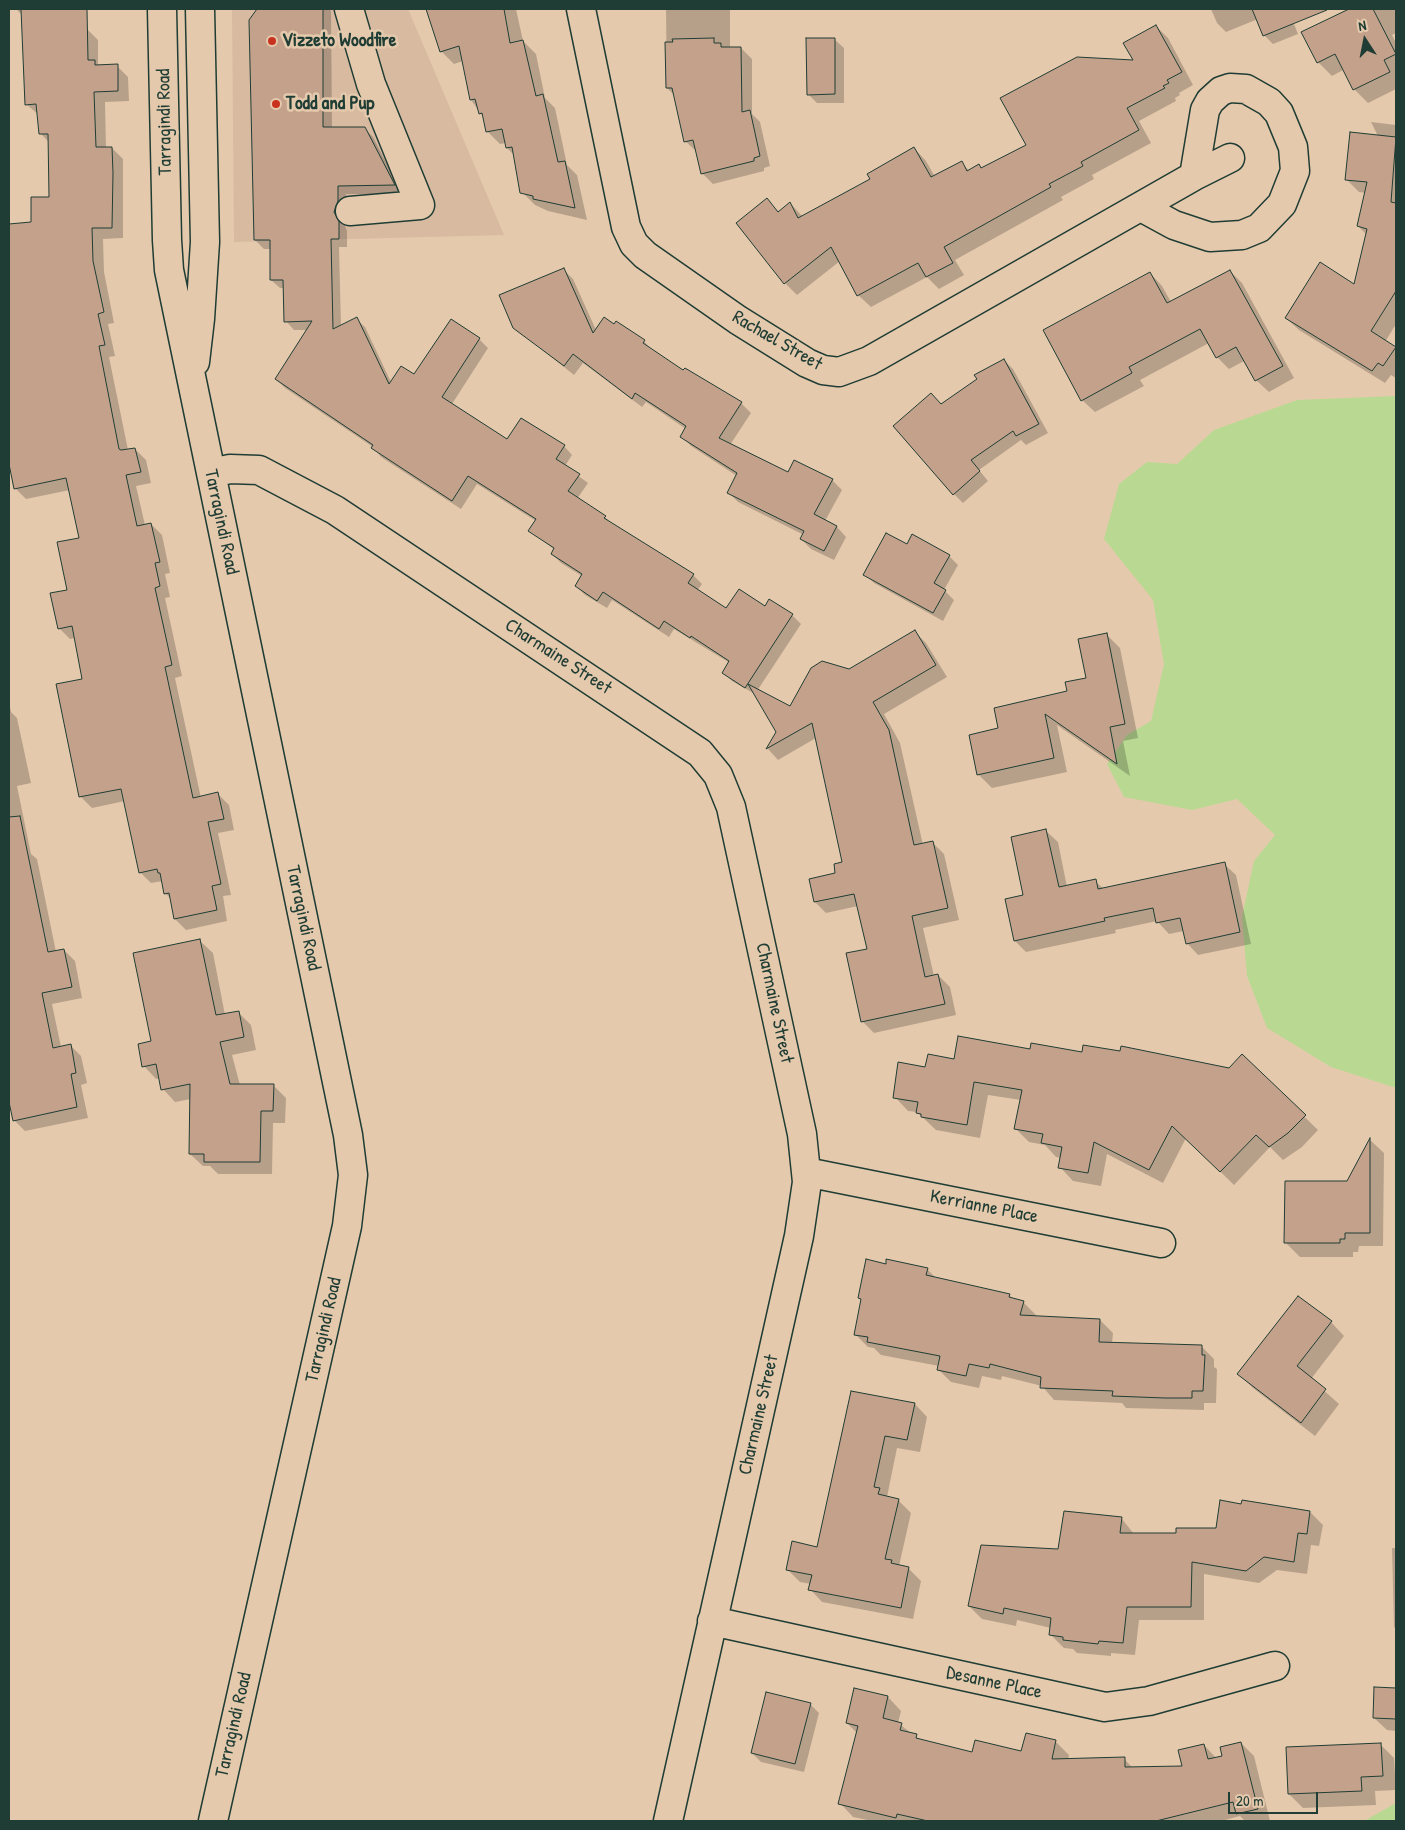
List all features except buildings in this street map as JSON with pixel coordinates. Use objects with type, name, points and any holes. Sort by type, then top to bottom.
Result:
[{"type":"street","name":"Tarragindi Road","points":[[162,9],[168,255],[192,383],[348,1135],[353,1175],[348,1226],[213,1821]]},
{"type":"street","points":[[192,383],[200,319],[205,242],[200,9]]},
{"type":"street","points":[[350,9],[371,84],[420,205],[350,212]]},
{"type":"street","name":"Rachael Street","points":[[581,9],[626,227],[634,244],[645,255],[738,320],[807,363],[822,370],[847,370],[869,361],[1194,176],[1230,158]]},
{"type":"street","points":[[1141,207],[1174,225],[1210,237],[1228,238],[1259,228],[1282,204],[1295,170],[1293,147],[1278,113],[1269,102],[1246,89],[1230,88],[1221,91],[1210,100],[1204,110],[1194,176]]},
{"type":"street","name":"Charmaine Street","points":[[211,473],[230,468],[259,470],[335,510],[700,753],[718,775],[730,807],[802,1134],[806,1172],[805,1204],[668,1821]]},
{"type":"street","name":"Kerrianne Place","points":[[806,1172],[1161,1243]]},
{"type":"street","name":"Desanne Place","points":[[712,1621],[1105,1707],[1149,1701],[1275,1666]]},
{"type":"shaded area","points":[[232,9],[408,9],[504,235],[234,242]]},
{"type":"green space","points":[[1396,396],[1396,1088],[1331,1067],[1267,1028],[1247,976],[1242,917],[1254,861],[1275,835],[1237,799],[1192,810],[1124,797],[1107,764],[1127,735],[1151,721],[1164,664],[1153,600],[1104,539],[1119,484],[1147,462],[1177,464],[1214,430],[1297,400]]},
{"type":"green space","points":[[1396,1803],[1396,1821],[1364,1821]]},
{"type":"place","name":"Vizzeto Woodfire","points":[[272,41]]},
{"type":"place","name":"Todd and Pup","points":[[276,104]]}]
